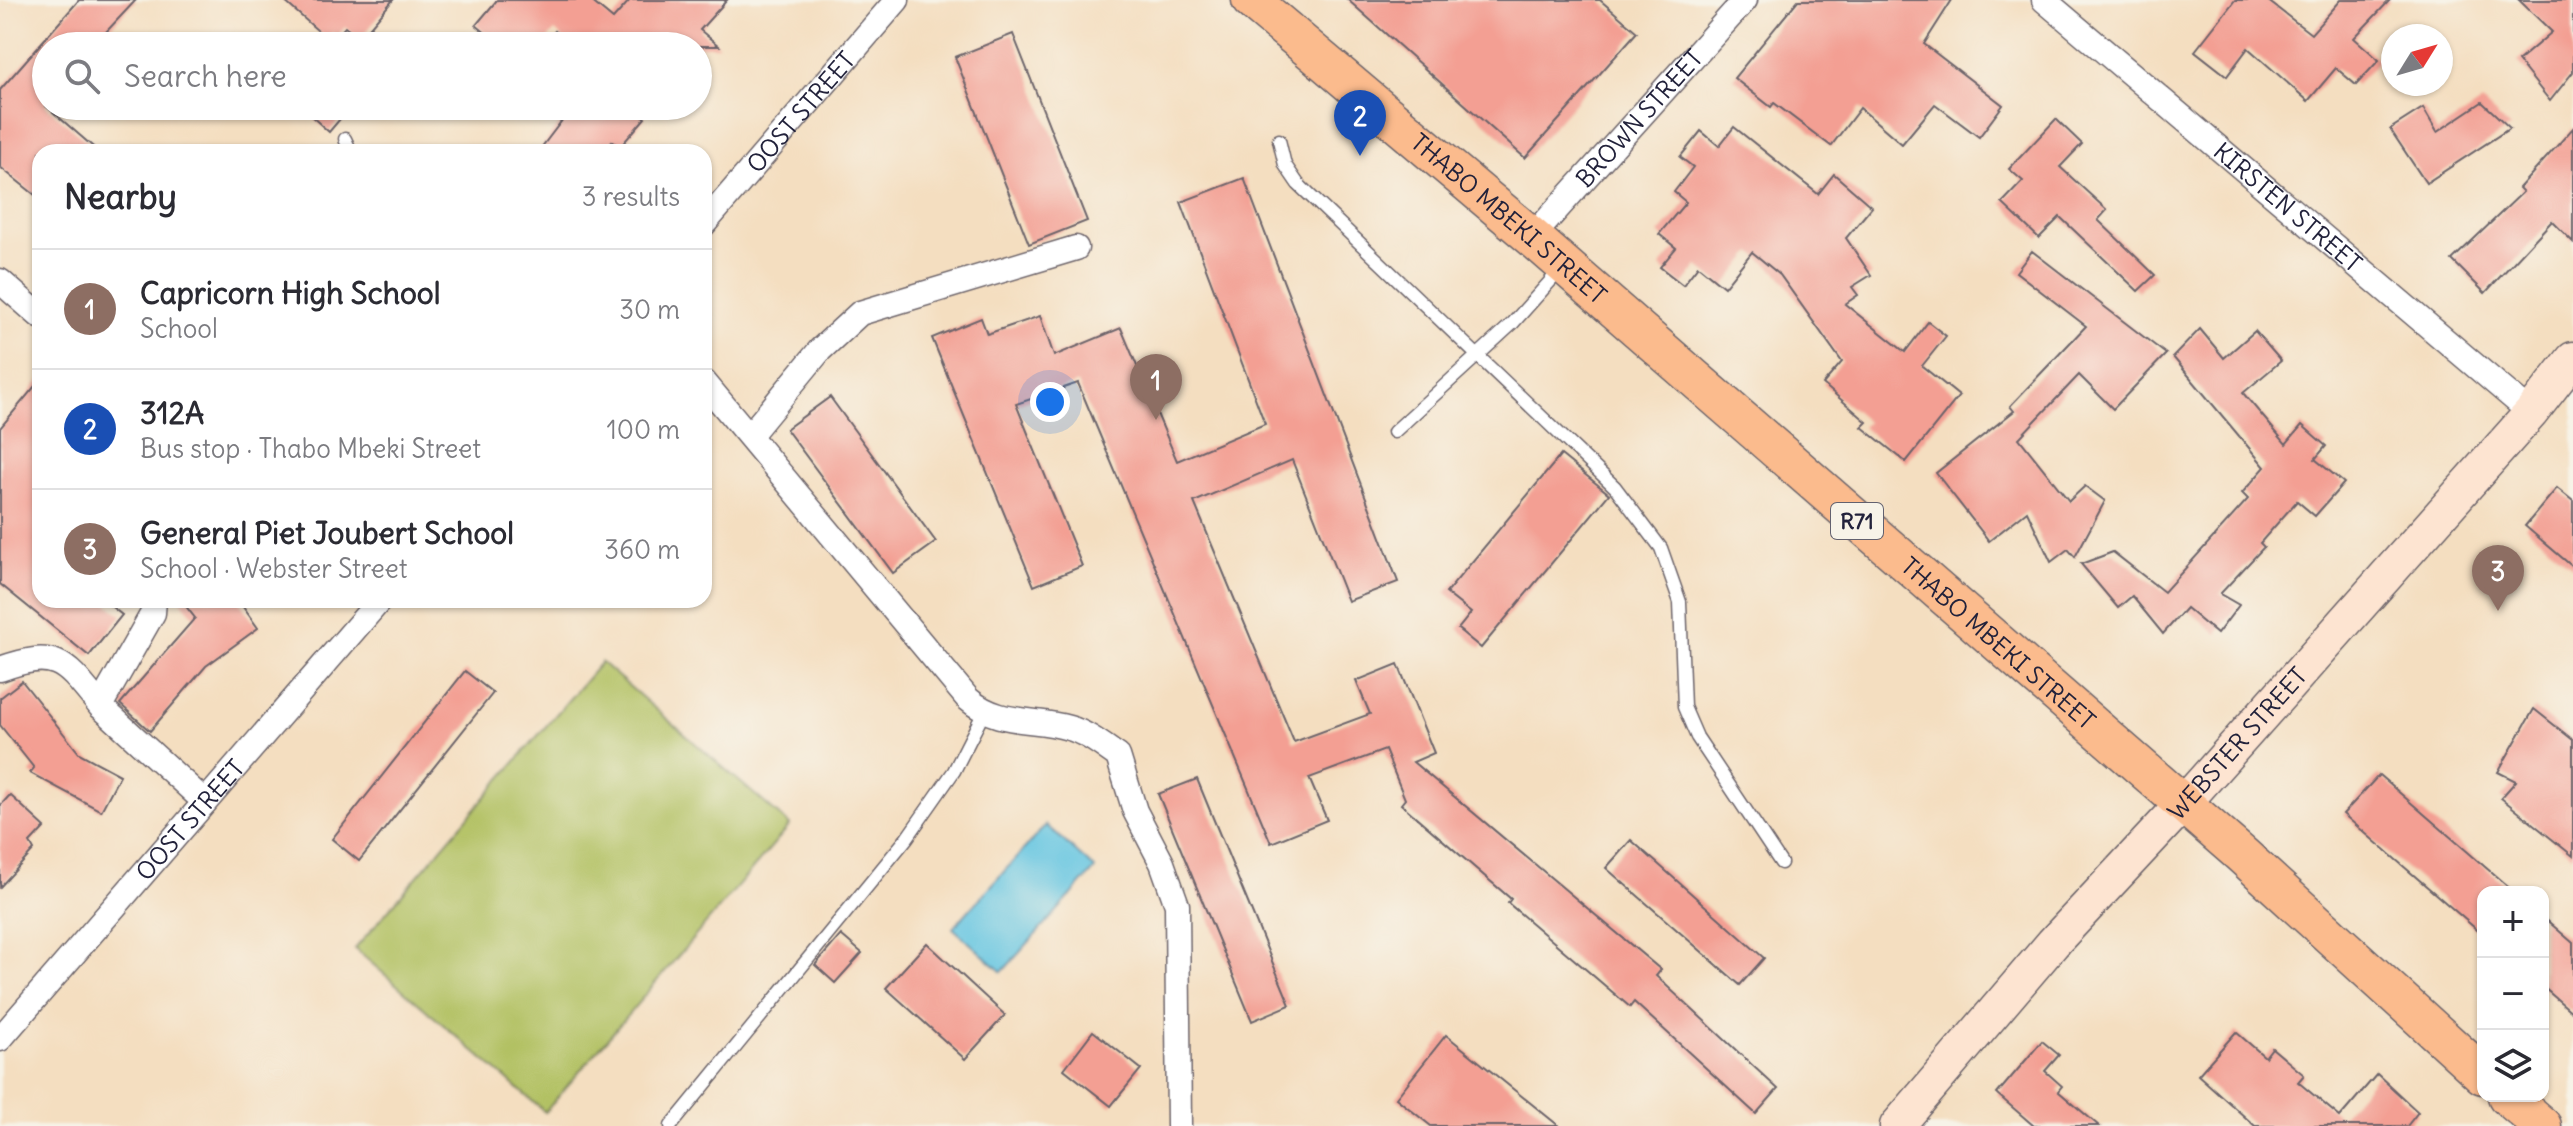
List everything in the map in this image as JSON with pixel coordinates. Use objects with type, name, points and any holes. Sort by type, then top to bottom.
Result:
[{"type":"main road","name":"THABO MBEKI STREET","points":[[1251,0],[1532,237],[2183,804],[2477,1070]]},
{"type":"main road","points":[[2514,1102],[2542,1126]]},
{"type":"street","name":"OOST STREET","points":[[712,215],[897,0]]},
{"type":"street","name":"BROWN STREET","points":[[1532,237],[1745,0]]},
{"type":"street","name":"KIRSTEN STREET","points":[[2044,0],[2531,413]]},
{"type":"street","points":[[750,435],[820,350],[860,313],[1076,248]]},
{"type":"street","points":[[0,281],[32,309]]},
{"type":"street","name":"WEBSTER STREET","points":[[1897,1126],[2053,943],[2183,804],[2531,413],[2573,359]]},
{"type":"street","points":[[712,391],[968,699],[984,712],[998,718],[1039,721],[1071,729],[1118,756],[1135,811],[1162,863],[1177,905],[1179,1126]]},
{"type":"street","points":[[100,706],[153,608]]},
{"type":"street","name":"OOST STREET","points":[[1,1035],[205,802],[368,608]]},
{"type":"street","points":[[0,669],[28,661],[55,660],[64,665],[100,706],[205,802]]},
{"type":"lane","points":[[345,139],[347,144]]},
{"type":"lane","points":[[1279,140],[1285,165],[1298,184],[1615,487],[1661,548],[1680,602],[1684,707],[1697,737],[1781,863]]},
{"type":"lane","points":[[1394,432],[1513,323],[1564,266]]},
{"type":"lane","points":[[671,1126],[907,838],[954,771],[984,712]]},
{"type":"green space","points":[[601,662],[790,825],[545,1112],[355,949]]},
{"type":"water","points":[[1046,825],[1095,869],[1002,972],[953,928]]},
{"type":"building","points":[[79,0],[136,0],[106,32],[51,32]]},
{"type":"building","points":[[283,0],[393,0],[366,32],[351,32],[345,27],[341,32],[319,32]]},
{"type":"building","points":[[497,0],[590,0],[613,19],[630,0],[727,0],[700,30],[702,32],[484,32],[476,25]]},
{"type":"building","points":[[1348,0],[1600,0],[1637,32],[1525,158]]},
{"type":"building","points":[[1798,0],[1952,0],[1924,44],[2003,105],[1979,137],[1935,104],[1902,144],[1860,108],[1831,146],[1774,103],[1771,107],[1734,78]]},
{"type":"building","points":[[2235,0],[2267,0],[2311,34],[2341,0],[2390,0],[2354,38],[2379,60],[2356,85],[2336,68],[2308,101],[2248,48],[2227,76],[2195,51]]},
{"type":"building","points":[[2519,0],[2573,0],[2573,72],[2550,101],[2518,61],[2552,32]]},
{"type":"building","points":[[1013,34],[1087,221],[1029,244],[955,57]]},
{"type":"building","points":[[32,54],[32,120],[62,120],[90,144],[32,144],[32,193],[0,167],[0,90]]},
{"type":"building","points":[[2482,102],[2510,128],[2426,183],[2390,129],[2423,108],[2437,132]]},
{"type":"building","points":[[2056,119],[2082,144],[2060,167],[2107,210],[2098,220],[2155,275],[2138,291],[2060,217],[2039,238],[2002,203],[2023,181],[2009,169]]},
{"type":"building","points":[[316,120],[339,120],[329,132]]},
{"type":"building","points":[[562,120],[643,120],[623,144],[612,141],[610,144],[544,144]]},
{"type":"building","points":[[1734,127],[1818,194],[1834,174],[1872,207],[1846,238],[1871,275],[1852,287],[1858,295],[1845,304],[1905,352],[1928,322],[1946,336],[1922,366],[1959,396],[1906,462],[1862,427],[1867,422],[1823,384],[1842,362],[1780,275],[1752,252],[1724,287],[1698,266],[1683,285],[1660,267],[1676,248],[1659,234],[1686,202],[1674,192],[1693,167],[1680,157],[1701,131],[1719,146]]},
{"type":"building","points":[[2573,128],[2573,242],[2552,221],[2485,293],[2452,260],[2523,192],[2519,188]]},
{"type":"building","points":[[1244,178],[1398,582],[1348,601],[1292,460],[1194,502],[1294,742],[1370,714],[1356,681],[1398,664],[1434,753],[1413,762],[1661,970],[1656,976],[1778,1089],[1756,1114],[1634,1002],[1630,1007],[1508,903],[1511,899],[1401,804],[1405,799],[1385,750],[1309,778],[1327,820],[1271,843],[1078,383],[1016,404],[1082,566],[1034,586],[932,338],[981,318],[987,334],[1040,316],[1054,356],[1121,328],[1177,461],[1265,424],[1181,202]]},
{"type":"building","points":[[2032,251],[2166,354],[2113,409],[2079,375],[2019,438],[2069,501],[2085,486],[2105,501],[2075,557],[2068,549],[2051,562],[2027,511],[1989,541],[1936,473],[2014,411],[2010,406],[2086,326],[2016,272]]},
{"type":"building","points":[[2200,329],[2224,358],[2255,331],[2281,361],[2243,393],[2286,444],[2302,425],[2326,446],[2315,459],[2344,483],[2315,516],[2297,501],[2260,543],[2264,547],[2220,594],[2239,605],[2217,634],[2186,608],[2163,634],[2132,596],[2118,608],[2081,564],[2113,552],[2164,592],[2248,499],[2242,493],[2265,467],[2173,357]]},
{"type":"building","points":[[32,390],[32,608],[113,608],[122,615],[89,656],[0,584],[0,428]]},
{"type":"building","points":[[830,397],[936,542],[893,573],[786,429]]},
{"type":"building","points":[[1561,455],[1609,494],[1481,648],[1458,629],[1471,613],[1446,593]]},
{"type":"building","points":[[2557,488],[2573,501],[2573,567],[2525,526]]},
{"type":"building","points":[[187,608],[244,608],[258,628],[206,666],[150,731],[120,704],[195,618]]},
{"type":"building","points":[[465,671],[493,693],[359,861],[332,839]]},
{"type":"building","points":[[22,681],[79,753],[120,775],[101,811],[30,773],[34,768],[0,725],[0,698]]},
{"type":"building","points":[[2534,709],[2573,740],[2573,856],[2501,798],[2516,781],[2498,772]]},
{"type":"building","points":[[2379,775],[2507,886],[2477,886],[2477,930],[2343,814]]},
{"type":"building","points":[[1197,779],[1290,1005],[1252,1021],[1158,794]]},
{"type":"building","points":[[10,795],[45,827],[30,843],[34,850],[0,887],[0,806]]},
{"type":"building","points":[[1631,840],[1764,958],[1740,985],[1606,868]]},
{"type":"building","points":[[2549,922],[2573,943],[2573,1013],[2549,992]]},
{"type":"building","points":[[841,935],[862,953],[835,983],[815,965]]},
{"type":"building","points":[[927,943],[1005,1015],[965,1059],[886,988]]},
{"type":"building","points":[[1093,1031],[1141,1069],[1111,1106],[1064,1069]]},
{"type":"building","points":[[2236,1032],[2265,1057],[2272,1048],[2304,1075],[2298,1082],[2340,1117],[2377,1074],[2418,1112],[2407,1126],[2255,1126],[2198,1075]]},
{"type":"building","points":[[1446,1035],[1559,1126],[1431,1126],[1396,1098]]},
{"type":"building","points":[[2042,1041],[2059,1055],[2045,1071],[2062,1086],[2058,1091],[2099,1126],[2034,1126],[1997,1094]]},
{"type":"place","name":"312A","points":[[1360,156]]},
{"type":"place","name":"Capricorn High School","points":[[1156,420]]},
{"type":"place","name":"General Piet Joubert School","points":[[2498,611]]}]
